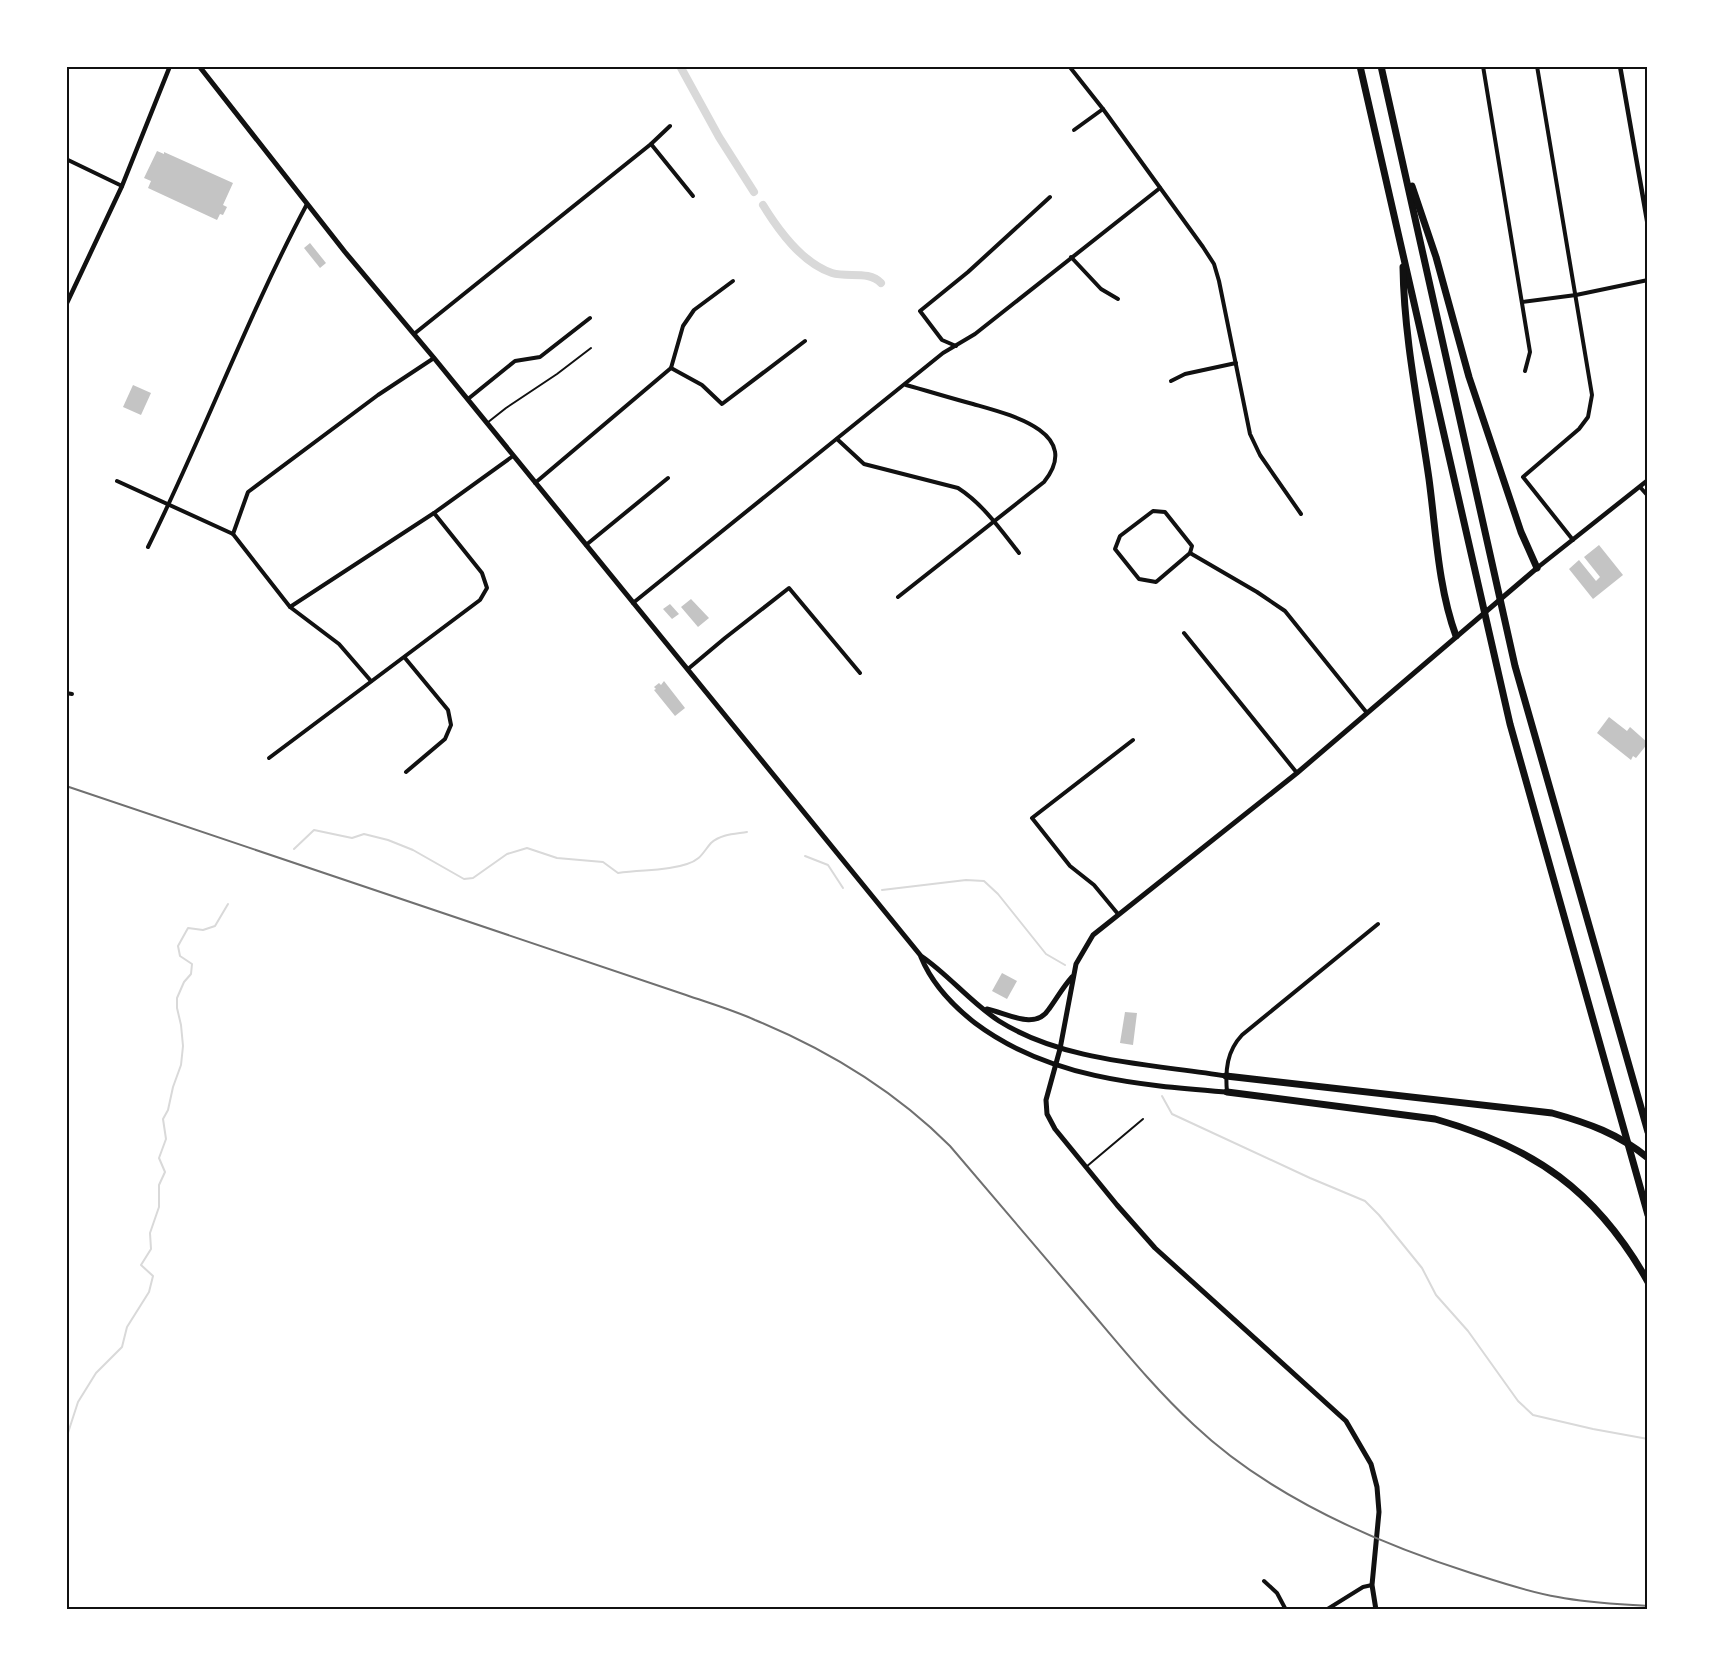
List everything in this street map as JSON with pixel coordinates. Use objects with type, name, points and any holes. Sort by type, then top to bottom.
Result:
[{"type":"highway","points":[[1360,66],[1496,665],[1531,806],[1648,1215]]},
{"type":"highway","points":[[1381,66],[1515,666],[1648,1132]]},
{"type":"highway","points":[[1400,154],[1433,247],[1460,348],[1506,490],[1537,568]]},
{"type":"highway","points":[[1403,252],[1406,317],[1443,579],[1449,617],[1456,636]]},
{"type":"highway","points":[[1226,1076],[1552,1113],[1610,1132],[1648,1158]]},
{"type":"highway","points":[[1227,1092],[1435,1119],[1501,1141],[1533,1158],[1590,1202],[1616,1232],[1648,1282]]},
{"type":"main road","points":[[199,66],[345,252],[468,399],[921,956],[984,1009],[1019,1032],[1060,1049],[1226,1076]]},
{"type":"main road","points":[[1376,1610],[1372,1585],[1379,1512],[1377,1487],[1371,1464],[1346,1421],[1155,1248],[1055,1129],[1047,1114],[1046,1100],[1060,1049],[1073,976],[1078,958],[1088,942],[1118,914],[1297,773],[1537,568]]},
{"type":"main road","points":[[921,956],[927,972],[948,999],[965,1015],[991,1035],[1038,1059],[1076,1072],[1136,1083],[1227,1092]]},
{"type":"main road","points":[[984,1009],[1023,1020],[1037,1020],[1045,1016],[1061,989],[1073,976]]},
{"type":"street","points":[[66,305],[122,186],[170,66]]},
{"type":"street","points":[[1069,66],[1103,108],[1214,264],[1220,281],[1250,434],[1260,455],[1301,514]]},
{"type":"street","points":[[1483,66],[1530,352],[1525,371]]},
{"type":"street","points":[[1536,66],[1592,395],[1588,417],[1578,429],[1523,477],[1573,540]]},
{"type":"street","points":[[1620,66],[1648,226]]},
{"type":"street","points":[[1074,130],[1103,108]]},
{"type":"street","points":[[414,334],[651,144],[670,126]]},
{"type":"street","points":[[651,144],[693,195]]},
{"type":"street","points":[[66,159],[122,186]]},
{"type":"street","points":[[633,603],[943,353],[975,334],[1160,188]]},
{"type":"street","points":[[956,346],[942,340],[920,311],[968,272],[1050,197]]},
{"type":"street","points":[[148,547],[283,250],[307,204]]},
{"type":"street","points":[[1071,257],[1101,289],[1118,299]]},
{"type":"street","points":[[1522,302],[1576,295],[1648,280]]},
{"type":"street","points":[[535,483],[671,368],[683,326],[694,310],[733,281]]},
{"type":"street","points":[[468,399],[515,362],[540,357],[590,318]]},
{"type":"street","points":[[671,368],[702,385],[722,404],[805,340]]},
{"type":"street","points":[[233,534],[248,492],[378,396],[434,358]]},
{"type":"street","points":[[1171,381],[1185,374],[1236,363]]},
{"type":"street","points":[[898,597],[1044,483],[1055,464],[1055,452],[1050,440],[1037,428],[1018,417],[905,384]]},
{"type":"street","points":[[837,439],[864,464],[958,488],[993,521],[1019,553]]},
{"type":"street","points":[[290,607],[434,513],[513,456]]},
{"type":"street","points":[[586,545],[668,477]]},
{"type":"street","points":[[1537,568],[1648,480]]},
{"type":"street","points":[[117,481],[233,534],[290,607],[339,644],[371,681]]},
{"type":"street","points":[[1640,487],[1648,496]]},
{"type":"street","points":[[1153,511],[1165,512],[1192,546],[1190,553],[1156,582],[1139,579],[1115,549],[1120,537],[1153,511]]},
{"type":"street","points":[[269,758],[480,600],[487,588],[482,573],[434,513]]},
{"type":"street","points":[[1190,553],[1285,610],[1367,713]]},
{"type":"street","points":[[688,669],[789,588],[860,673]]},
{"type":"street","points":[[1184,633],[1297,773]]},
{"type":"street","points":[[405,658],[448,710],[451,724],[445,739],[406,772]]},
{"type":"street","points":[[66,693],[72,694]]},
{"type":"street","points":[[1118,914],[1094,885],[1070,866],[1032,818],[1133,740]]},
{"type":"street","points":[[1227,1092],[1226,1076],[1230,1053],[1242,1035],[1378,924]]},
{"type":"street","points":[[1264,1581],[1277,1593],[1286,1610]]},
{"type":"street","points":[[1326,1610],[1363,1587],[1372,1585]]},
{"type":"lane","points":[[487,423],[591,348]]},
{"type":"lane","points":[[1086,1167],[1143,1119]]},
{"type":"building","points":[[157,151],[233,183],[223,205],[227,207],[223,215],[220,214],[217,220],[148,188],[151,181],[144,178]]},
{"type":"building","points":[[310,243],[326,263],[320,268],[304,248]]},
{"type":"building","points":[[133,385],[151,393],[141,415],[123,407]]},
{"type":"building","points":[[1599,545],[1623,575],[1593,599],[1569,569],[1579,560],[1596,581],[1600,577],[1584,557]]},
{"type":"building","points":[[691,599],[709,618],[698,627],[681,607]]},
{"type":"building","points":[[670,604],[679,614],[672,619],[663,609]]},
{"type":"building","points":[[664,681],[685,708],[675,716],[654,690],[656,689],[654,687],[659,683],[661,685]]},
{"type":"building","points":[[1609,717],[1627,731],[1630,727],[1648,743],[1636,758],[1633,756],[1631,760],[1597,733]]},
{"type":"building","points":[[1002,973],[1017,981],[1007,999],[992,991]]},
{"type":"building","points":[[1125,1012],[1137,1013],[1133,1045],[1120,1043]]},
{"type":"waterway","points":[[680,66],[719,137],[754,192]]},
{"type":"waterway","points":[[763,205],[792,245],[811,262],[832,273],[864,275],[881,283]]},
{"type":"waterway","points":[[294,849],[314,830],[352,838],[364,834],[413,850],[464,879],[473,878],[507,854],[527,848],[557,858],[603,862],[618,873],[670,868],[696,860],[711,843],[719,838],[747,832]]},
{"type":"waterway","points":[[805,856],[828,865],[843,888]]},
{"type":"waterway","points":[[882,890],[966,880],[984,881],[998,894],[1046,954],[1065,965]]},
{"type":"waterway","points":[[66,1439],[78,1402],[96,1373],[122,1347],[127,1327],[149,1292],[153,1276],[141,1265],[151,1249],[150,1233],[159,1207],[159,1185],[165,1172],[159,1158],[166,1139],[163,1119],[168,1110],[181,1065],[183,1046],[177,998],[184,982],[191,974],[192,964],[180,956],[178,946],[188,928],[203,930],[215,926],[228,904]]},
{"type":"waterway","points":[[1162,1096],[1172,1114],[1365,1201],[1422,1268],[1436,1295],[1468,1331],[1518,1401],[1533,1415],[1648,1439]]},
{"type":"railway","points":[[66,786],[747,1016],[808,1044],[883,1089],[950,1146],[1152,1383],[1194,1425],[1255,1473],[1324,1514],[1434,1561],[1547,1595],[1592,1602],[1648,1606]]}]
